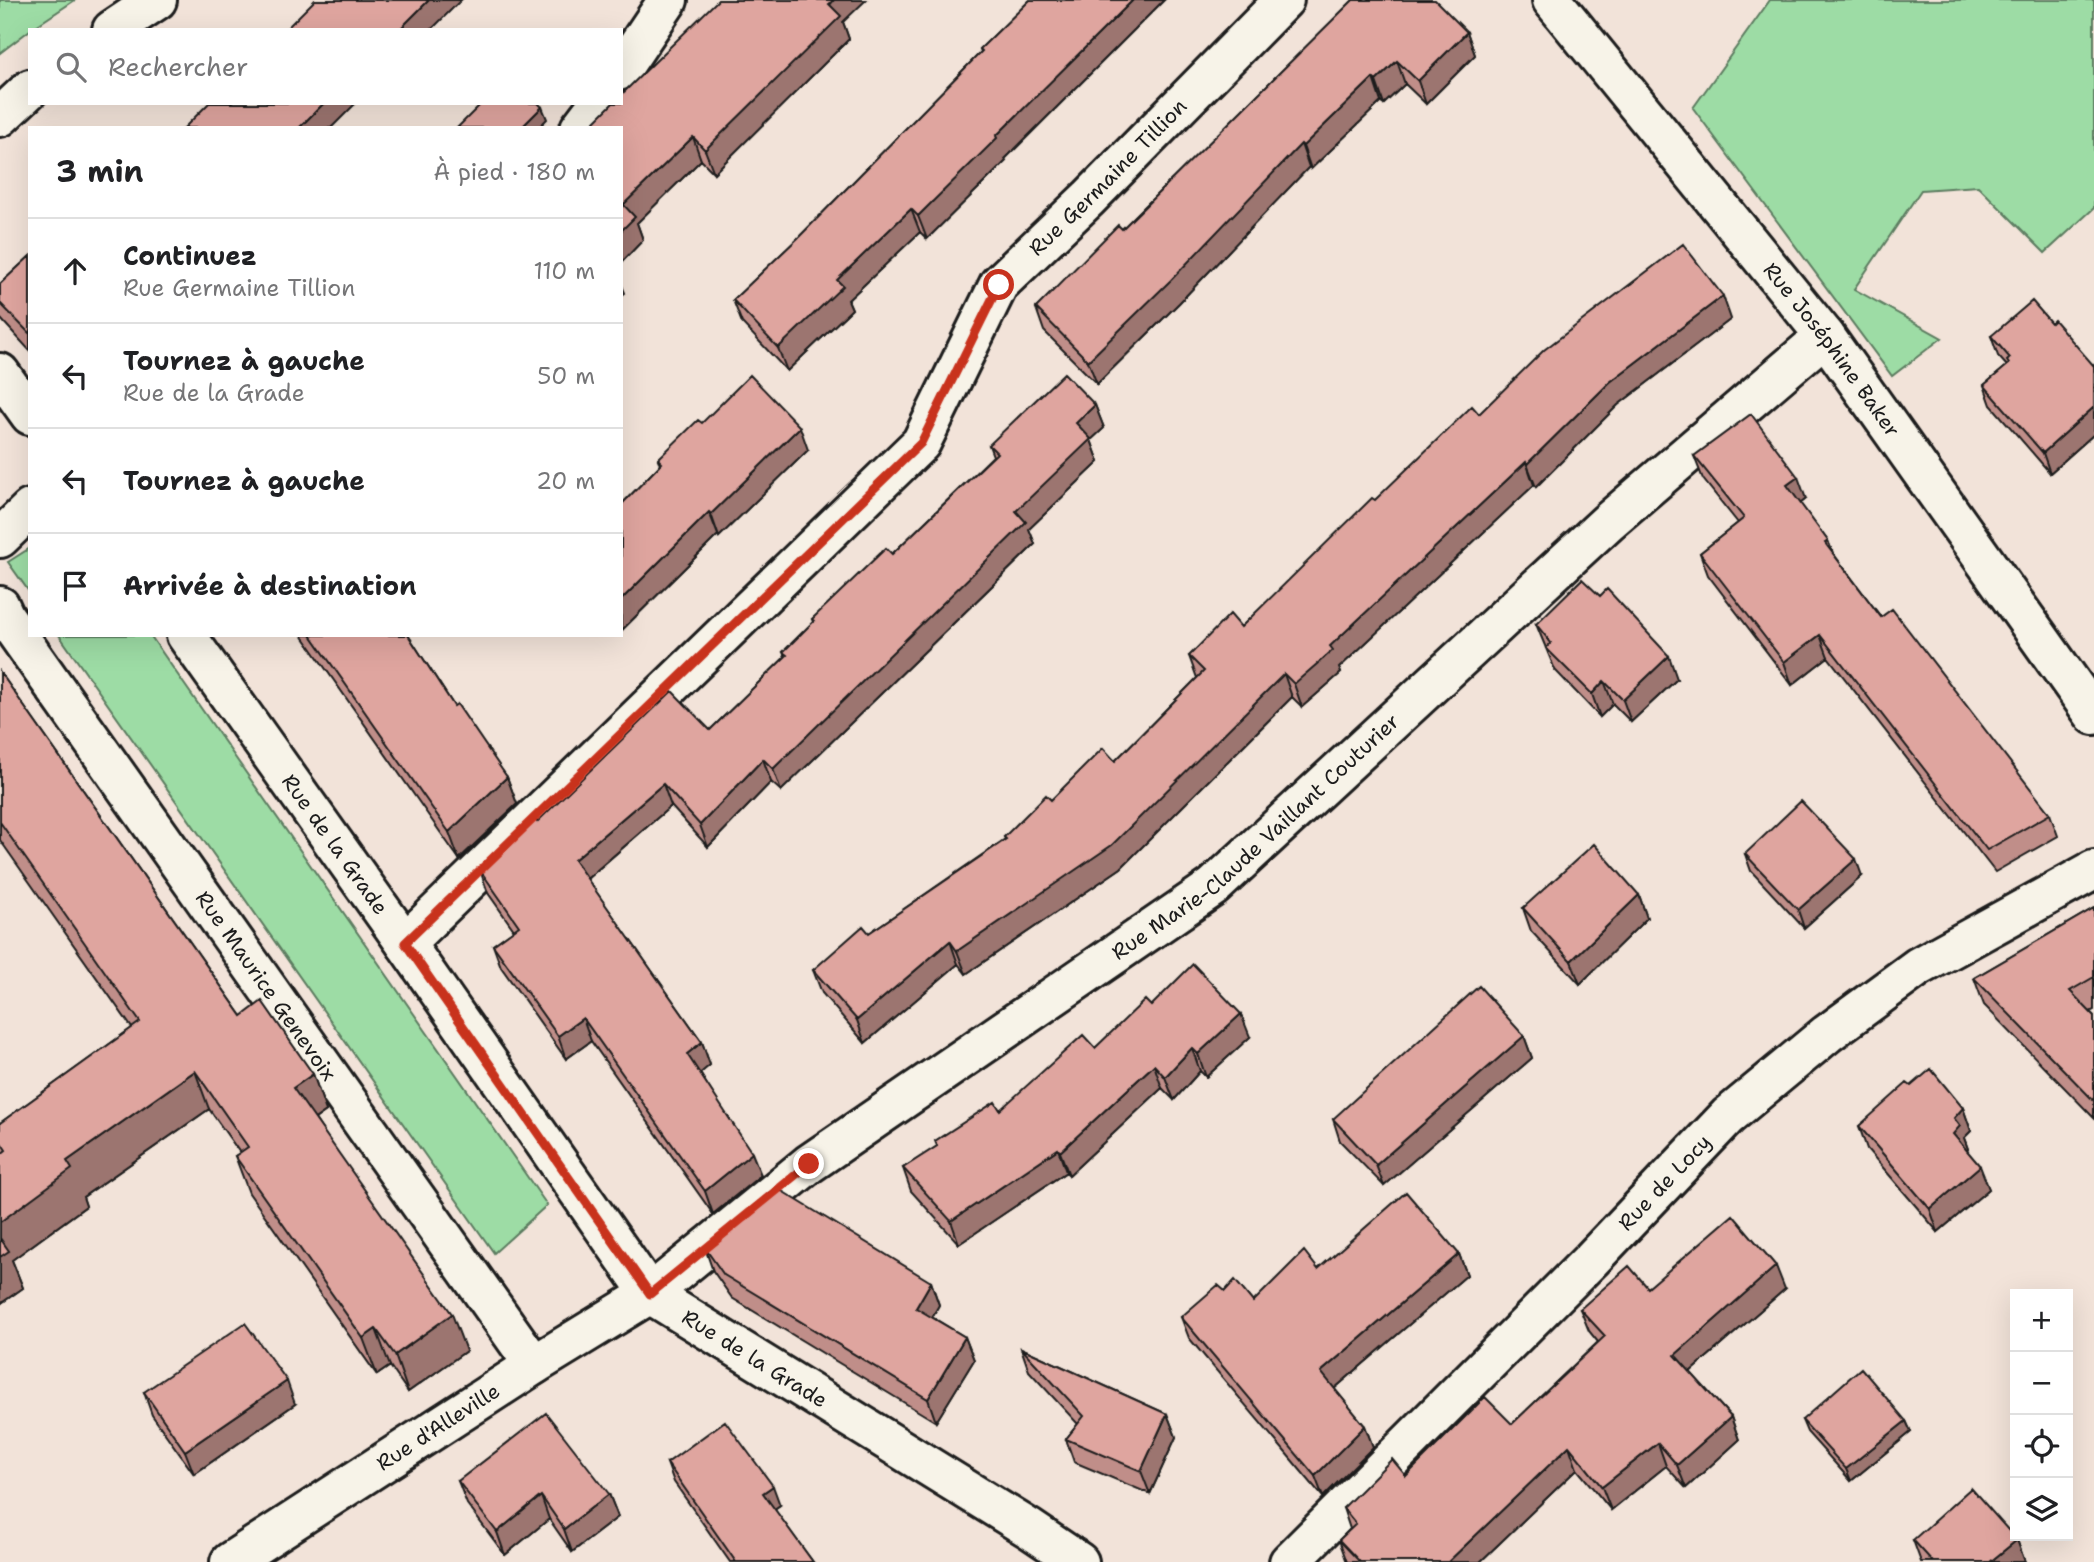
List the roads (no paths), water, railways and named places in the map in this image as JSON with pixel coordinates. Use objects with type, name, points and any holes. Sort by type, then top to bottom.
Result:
[{"type":"street","points":[[115,28],[157,0]]},
{"type":"street","points":[[623,67],[668,0]]},
{"type":"street","name":"Rue Germaine Tillion","points":[[405,943],[921,443],[999,285],[1089,198],[1284,0]]},
{"type":"street","name":"Rue Joséphine Baker","points":[[1552,0],[1825,336],[2094,715]]},
{"type":"street","points":[[0,117],[28,91]]},
{"type":"street","points":[[582,126],[597,105]]},
{"type":"street","name":"Rue Marie-Claude Vaillant Couturier","points":[[650,1294],[809,1164],[1213,887],[1608,522],[1825,336]]},
{"type":"street","points":[[0,373],[18,410]]},
{"type":"street","points":[[0,538],[28,511]]},
{"type":"street","name":"Rue Maurice Genevoix","points":[[0,606],[5,617],[534,1364]]},
{"type":"street","name":"Rue de la Grade","points":[[187,637],[650,1294],[1079,1562]]},
{"type":"street","name":"Rue de Locy","points":[[1289,1562],[1591,1260],[1728,1116],[1827,1034],[1918,967],[2094,870]]},
{"type":"street","name":"Rue d'Alleville","points":[[230,1562],[534,1364],[650,1294]]}]
